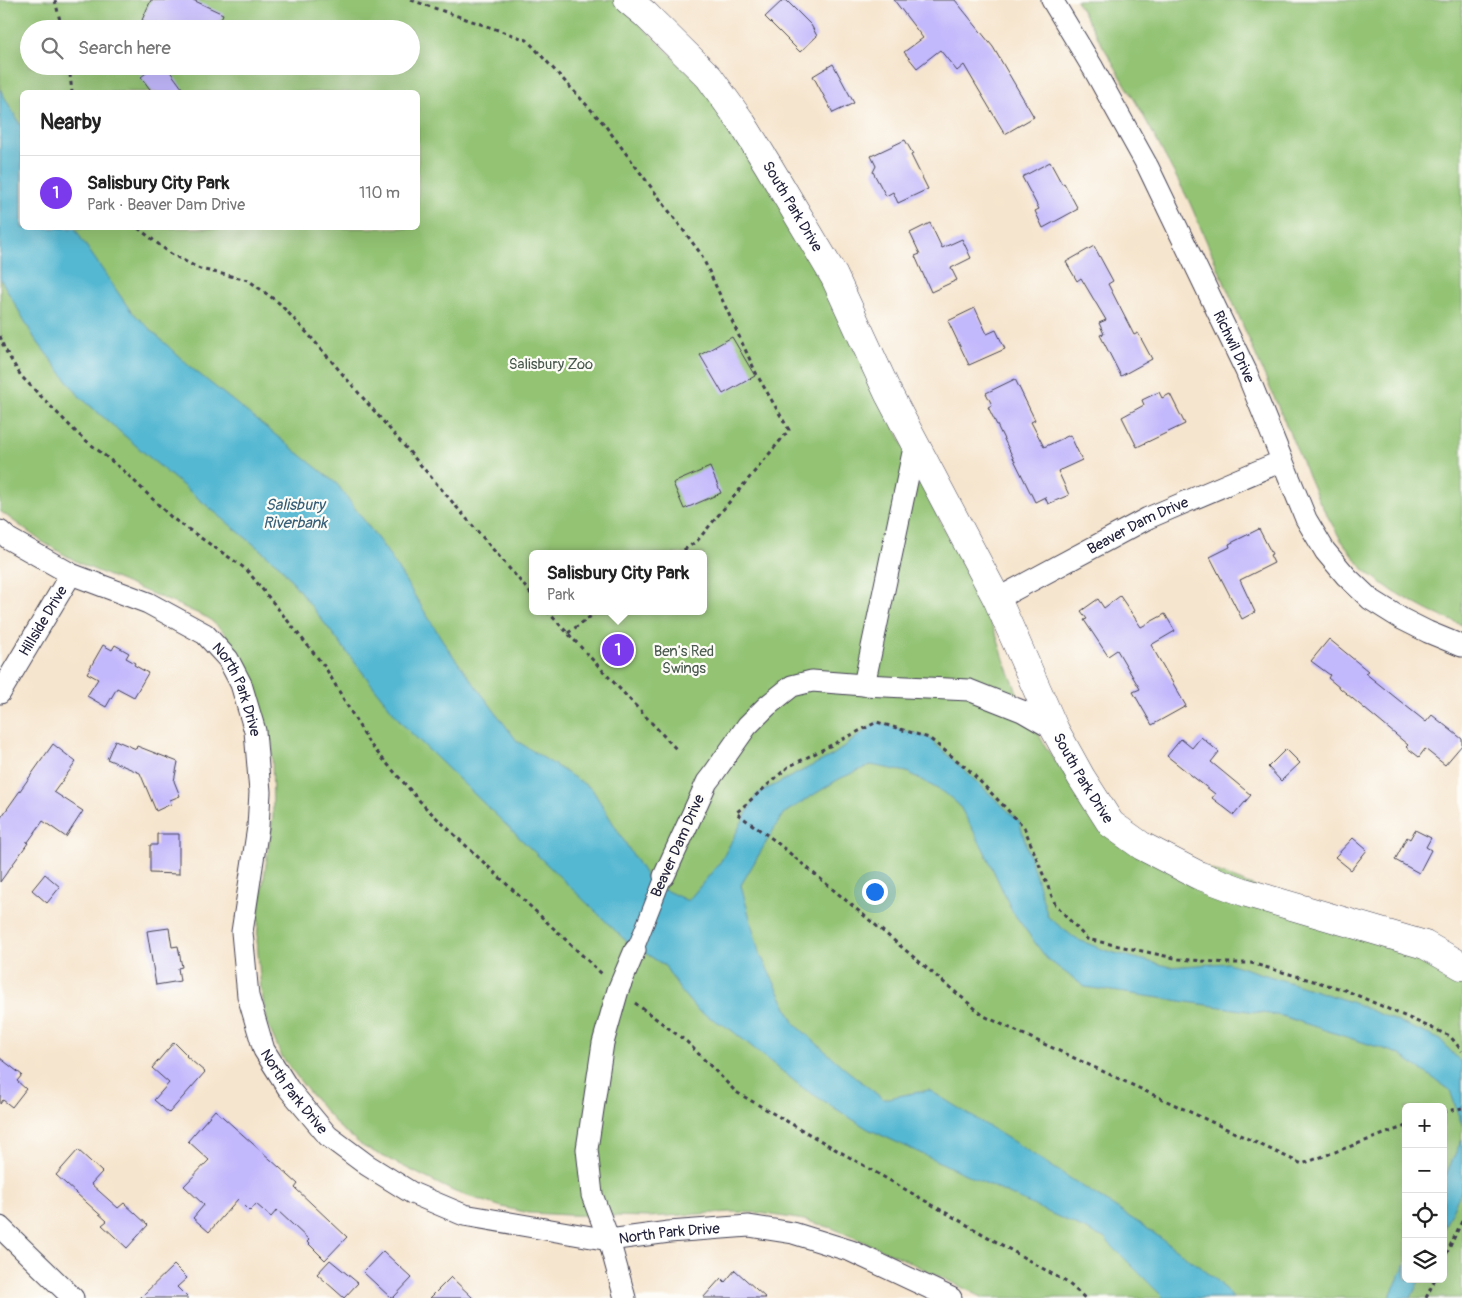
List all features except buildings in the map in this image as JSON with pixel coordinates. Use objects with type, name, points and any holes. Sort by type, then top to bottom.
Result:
[{"type":"street","name":"South Park Drive","points":[[628,0],[645,14],[709,77],[742,123],[834,276],[888,393],[997,599],[1055,730],[1081,776],[1112,824],[1142,846],[1198,875],[1244,892],[1425,946],[1462,966]]},
{"type":"street","name":"Richwil Drive","points":[[1052,0],[1093,68],[1148,167],[1246,371],[1306,519],[1325,552],[1370,599],[1428,632],[1462,646]]},
{"type":"street","points":[[864,685],[915,443]]},
{"type":"street","name":"Beaver Dam Drive","points":[[997,599],[1148,518],[1282,461]]},
{"type":"street","name":"North Park Drive","points":[[0,530],[9,539],[71,574],[148,603],[205,634],[228,658],[241,684],[255,731],[260,792],[258,827],[242,932],[248,996],[264,1050],[288,1088],[328,1136],[367,1165],[412,1193],[464,1215],[609,1240],[670,1232],[749,1226],[793,1233],[851,1251],[951,1298]]},
{"type":"street","name":"Hillside Drive","points":[[0,693],[71,574]]},
{"type":"street","name":"Beaver Dam Drive","points":[[626,1298],[609,1240],[592,1195],[588,1149],[603,1042],[618,990],[664,876],[707,782],[747,726],[792,686],[812,681],[969,690],[1022,711],[1055,730]]},
{"type":"street","points":[[0,1227],[73,1298]]},
{"type":"path","points":[[56,0],[60,20]]},
{"type":"path","points":[[411,0],[526,40],[604,124],[701,254],[757,375],[789,430],[697,541],[684,550]]},
{"type":"path","points":[[70,75],[72,90]]},
{"type":"path","points":[[141,230],[171,254],[200,269],[248,280],[279,303],[309,335],[529,591]]},
{"type":"path","points":[[0,336],[4,348],[21,376],[78,434],[124,472],[172,518],[246,569],[325,666],[369,742],[425,807],[618,990],[686,1042],[736,1092],[1068,1283],[1085,1298]]},
{"type":"path","points":[[551,615],[677,750]]},
{"type":"path","points":[[568,633],[593,615]]},
{"type":"path","points":[[1402,1127],[1302,1164],[984,1016],[774,840],[736,813],[788,767],[877,722],[929,738],[968,770],[1024,827],[1055,904],[1088,939],[1179,959],[1251,963],[1345,990],[1450,1036],[1462,1051]]},
{"type":"path","points":[[1447,1110],[1462,1108]]},
{"type":"path","points":[[1447,1253],[1462,1222]]},
{"type":"path","points":[[1426,1298],[1432,1283]]},
{"type":"green space","points":[[0,0],[615,0],[699,82],[787,214],[983,605],[1023,707],[1047,749],[1103,827],[1425,954],[1462,977],[1462,1298],[984,1298],[901,1258],[832,1228],[804,1220],[760,1213],[732,1212],[649,1217],[529,1213],[502,1207],[455,1192],[364,1147],[339,1127],[308,1091],[282,1057],[268,1025],[261,990],[257,941],[259,912],[273,816],[272,744],[248,672],[224,632],[208,618],[83,565],[41,541],[0,511]]},
{"type":"green space","points":[[1076,0],[1462,0],[1462,625],[1431,612],[1394,592],[1364,570],[1341,540],[1319,501],[1189,201],[1141,111]]},
{"type":"water","name":"Salisbury Riverbank","points":[[0,89],[20,124],[20,230],[76,230],[130,310],[189,366],[337,484],[386,550],[448,649],[517,741],[592,789],[650,883],[688,901],[721,861],[757,794],[833,755],[877,722],[929,738],[1019,821],[1048,917],[1076,939],[1107,951],[1170,967],[1228,963],[1351,1002],[1441,1040],[1462,1064],[1462,1126],[1450,1090],[1399,1054],[1282,1016],[1085,987],[1047,959],[1012,911],[984,850],[959,805],[945,793],[907,772],[871,765],[839,779],[783,814],[741,885],[759,952],[795,1024],[844,1068],[883,1099],[929,1090],[1022,1147],[1151,1231],[1216,1279],[1233,1298],[1164,1298],[1104,1238],[868,1129],[803,1088],[730,1029],[697,1010],[680,990],[665,966],[624,939],[404,726],[281,567],[80,397],[35,339],[0,278]]},
{"type":"water","points":[[1462,1139],[1462,1189],[1447,1221],[1447,1193],[1447,1172]]},
{"type":"water","points":[[1402,1270],[1402,1283],[1418,1283],[1411,1298],[1389,1298]]},
{"type":"place","name":"Salisbury City Park","points":[[618,650]]},
{"type":"park label","name":"Salisbury Zoo","points":[[551,364]]},
{"type":"park label","name":"Ben's Red Swings","points":[[684,660]]}]
